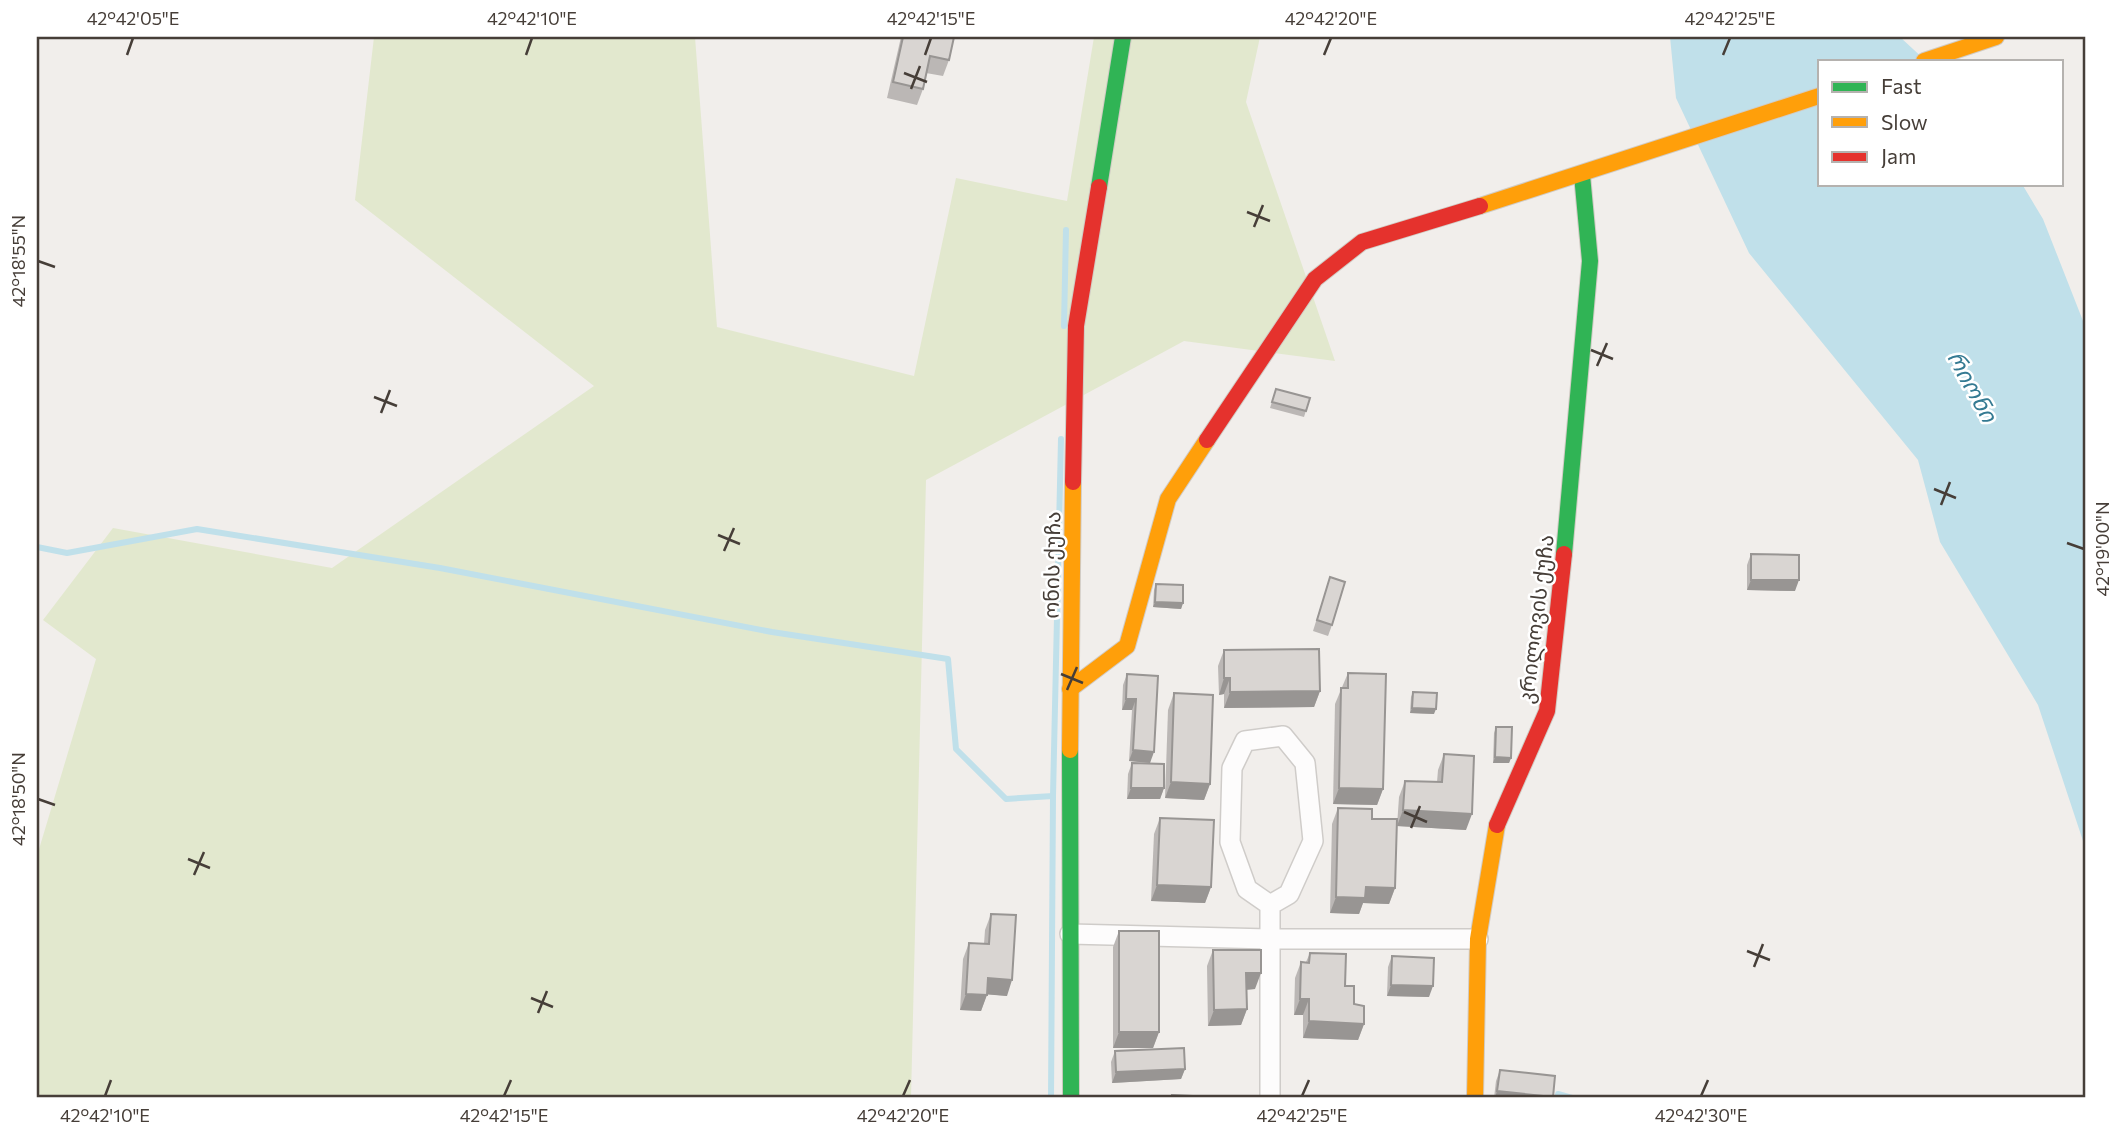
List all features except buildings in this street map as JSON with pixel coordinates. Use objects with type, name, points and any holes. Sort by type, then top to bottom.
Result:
[{"type":"street","name":"ონის ქუჩა","points":[[1071,1098],[1070,689],[1076,326],[1122,37]]},
{"type":"street","points":[[1927,60],[1995,37]]},
{"type":"street","points":[[1070,689],[1127,646],[1168,499],[1315,279],[1362,242],[1624,162],[1818,96]]},
{"type":"street","name":"კრილოვის ქუჩა","points":[[1475,1098],[1478,939],[1498,819],[1547,711],[1565,558],[1590,261],[1582,175]]},
{"type":"street","points":[[1283,736],[1305,763],[1313,841],[1289,894],[1270,905],[1247,889],[1230,842],[1232,768],[1245,741],[1283,736]]},
{"type":"street","points":[[1270,905],[1270,1098]]},
{"type":"street","points":[[1070,934],[1269,939],[1478,939]]},
{"type":"green space","points":[[374,37],[695,37],[717,327],[914,376],[956,178],[1067,201],[1094,37],[1260,37],[1246,102],[1335,361],[1184,341],[926,480],[911,1098],[37,1098],[37,856],[96,659],[43,620],[113,528],[332,568],[594,386],[355,200]]},
{"type":"water","name":"რიონი","points":[[1670,37],[1900,37],[1925,60],[1818,60],[1818,186],[2023,186],[2043,219],[2085,326],[2085,847],[2038,705],[1940,542],[1918,460],[1749,253],[1676,98]]},
{"type":"waterway","points":[[1064,326],[1066,230]]},
{"type":"waterway","points":[[1051,1098],[1053,796],[1061,439]]},
{"type":"waterway","points":[[37,547],[67,553],[197,529],[440,568],[772,632],[948,659],[956,749],[1006,799],[1053,796]]},
{"type":"waterway","points":[[1558,1094],[1572,1098]]},
{"type":"traffic: fast","points":[[1099,187],[1123,37]]},
{"type":"traffic: fast","points":[[1564,554],[1590,261],[1582,175]]},
{"type":"traffic: fast","points":[[1070,750],[1071,1098]]},
{"type":"traffic: slow","points":[[1927,60],[1996,37]]},
{"type":"traffic: slow","points":[[1480,206],[1818,96]]},
{"type":"traffic: slow","points":[[1070,689],[1127,646],[1168,499],[1207,440]]},
{"type":"traffic: slow","points":[[1070,750],[1073,482]]},
{"type":"traffic: slow","points":[[1475,1098],[1478,939],[1497,825]]},
{"type":"traffic: jam","points":[[1073,482],[1076,326],[1099,187]]},
{"type":"traffic: jam","points":[[1207,440],[1315,279],[1362,242],[1480,206]]},
{"type":"traffic: jam","points":[[1497,825],[1547,711],[1564,554]]}]
